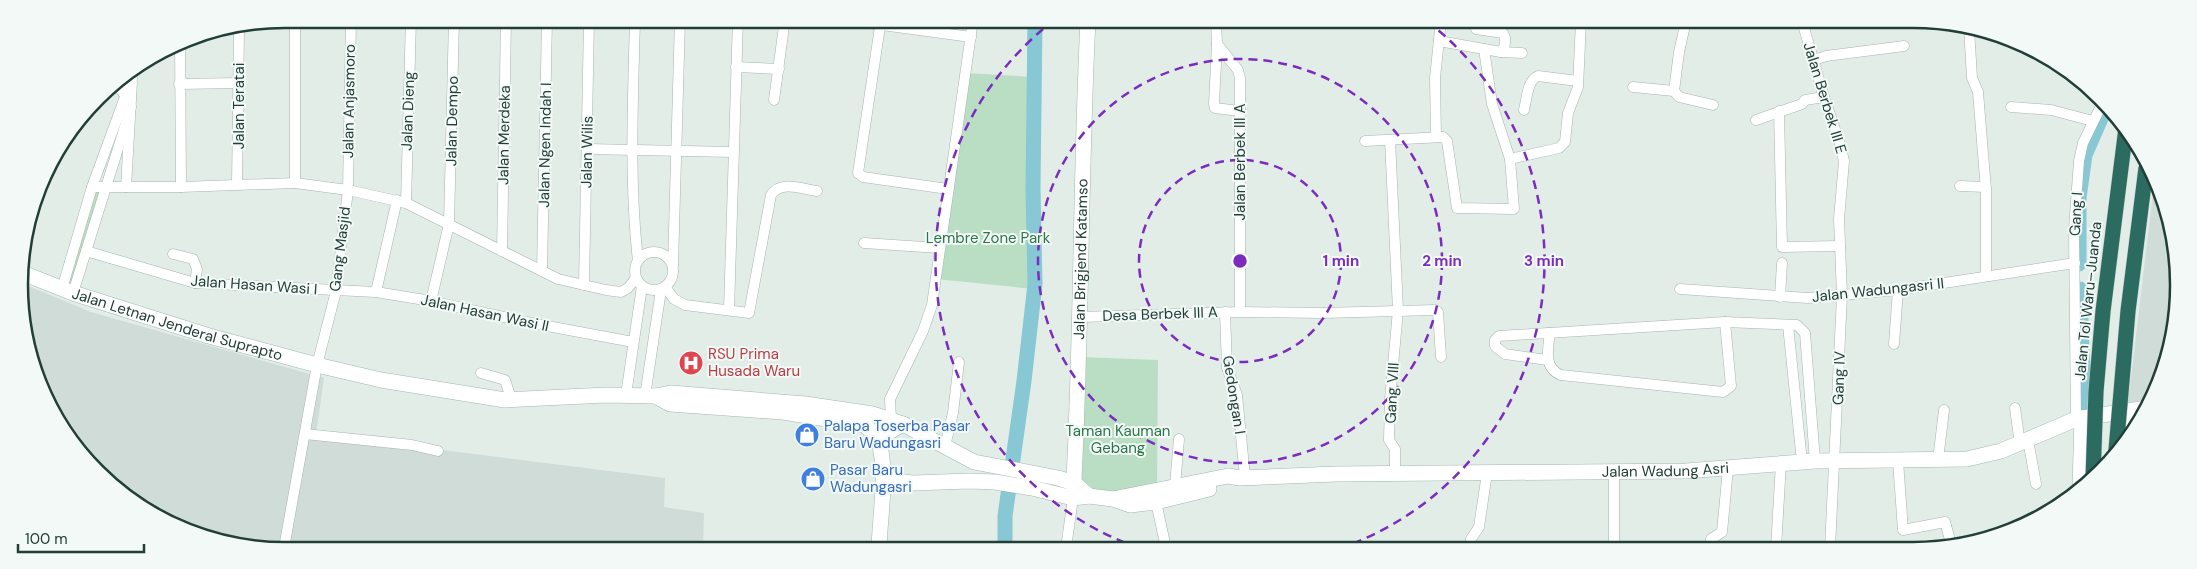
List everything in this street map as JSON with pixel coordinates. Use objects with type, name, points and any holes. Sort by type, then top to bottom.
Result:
[{"type":"highway","name":"Jalan Tol Waru–Juanda","points":[[2093,467],[2096,391],[2103,311],[2125,140]]},
{"type":"highway","points":[[2117,440],[2127,320],[2145,175]]},
{"type":"main road","name":"Jalan Brigjend Katamso","points":[[1073,490],[1086,316],[1082,134],[1088,28]]},
{"type":"main road","name":"Jalan Letnan Jenderal Suprapto","points":[[28,275],[67,291],[209,336],[317,366],[381,380],[505,400],[626,395],[650,396]]},
{"type":"main road","points":[[650,396],[671,393],[746,398],[872,414],[897,422],[974,462],[1036,472],[1073,490]]},
{"type":"main road","points":[[650,396],[670,404],[783,412],[860,423],[872,432],[880,445],[888,477],[882,492],[879,542]]},
{"type":"main road","name":"Jalan Wadung Asri","points":[[1113,499],[1228,476],[1243,478],[1395,473],[1728,469],[1809,461],[1938,460],[1983,456],[2024,442],[2079,419],[2137,410]]},
{"type":"main road","points":[[2105,416],[2128,424]]},
{"type":"main road","points":[[2079,419],[2080,480]]},
{"type":"main road","points":[[880,445],[897,422]]},
{"type":"main road","points":[[970,481],[975,474],[974,462]]},
{"type":"main road","points":[[888,477],[913,483],[995,482],[1032,488],[1073,490]]},
{"type":"main road","name":"Jalan Wadung Asri","points":[[1073,490],[1089,496],[1113,499],[1130,505],[1156,502],[1230,484],[1243,478]]},
{"type":"street","points":[[295,28],[295,183]]},
{"type":"street","name":"Jalan Anjasmoro","points":[[348,186],[351,28]]},
{"type":"street","name":"Jalan Dieng","points":[[376,292],[401,201],[411,28]]},
{"type":"street","name":"Jalan Dempo","points":[[431,301],[449,224],[454,28]]},
{"type":"street","name":"Jalan Merdeka","points":[[502,251],[506,28]]},
{"type":"street","name":"Jalan Ngen Indah I","points":[[542,271],[547,28]]},
{"type":"street","name":"Jalan Wilis","points":[[584,285],[589,28]]},
{"type":"street","points":[[626,395],[639,282],[636,266],[638,261],[633,217],[632,150],[635,28]]},
{"type":"street","points":[[639,282],[654,291],[663,289],[673,278],[680,28]]},
{"type":"street","points":[[729,310],[738,28]]},
{"type":"street","points":[[774,100],[784,28]]},
{"type":"street","points":[[880,28],[858,173],[863,177],[948,189]]},
{"type":"street","points":[[915,28],[971,38]]},
{"type":"street","points":[[872,414],[890,399],[928,318],[972,28]]},
{"type":"street","points":[[1216,28],[1215,108],[1240,111]]},
{"type":"street","points":[[1436,137],[1435,78],[1440,28]]},
{"type":"street","points":[[1510,159],[1563,146],[1568,113],[1578,90],[1581,28]]},
{"type":"street","points":[[1674,91],[1684,28]]},
{"type":"street","name":"Jalan Berbek III E","points":[[1804,28],[1844,161],[1839,218],[1842,295]]},
{"type":"street","points":[[1476,30],[1503,34],[1506,40],[1500,52]]},
{"type":"street","name":"Jalan Teratai","points":[[237,184],[239,31]]},
{"type":"street","points":[[1968,33],[1972,78],[1978,92],[1986,187],[1986,276]]},
{"type":"street","points":[[1439,41],[1522,54]]},
{"type":"street","name":"Jalan Berbek III A","points":[[1217,44],[1238,70],[1240,78],[1240,312]]},
{"type":"street","points":[[1814,60],[1826,56],[1904,46]]},
{"type":"street","points":[[1365,141],[1443,137],[1447,141],[1456,205],[1459,209],[1514,210],[1510,159],[1492,104],[1484,49]]},
{"type":"street","points":[[180,50],[181,187]]},
{"type":"street","points":[[736,67],[779,69]]},
{"type":"street","points":[[1524,110],[1530,82],[1538,76],[1578,81]]},
{"type":"street","points":[[126,187],[132,78]]},
{"type":"street","points":[[67,291],[92,187],[130,80]]},
{"type":"street","points":[[179,84],[239,83]]},
{"type":"street","points":[[1633,87],[1674,91],[1679,97],[1713,105]]},
{"type":"street","points":[[120,88],[124,94]]},
{"type":"street","points":[[1756,120],[1802,104],[1807,100],[1824,97]]},
{"type":"street","points":[[67,291],[86,250],[131,107]]},
{"type":"street","points":[[2011,107],[2051,110],[2093,121]]},
{"type":"street","name":"Gang I","points":[[2079,419],[2074,229],[2079,161],[2083,143],[2100,109]]},
{"type":"street","points":[[1779,111],[1782,247],[1839,246]]},
{"type":"street","name":"Gang VIII","points":[[1390,140],[1398,310],[1390,399],[1389,440],[1395,449],[1395,473]]},
{"type":"street","points":[[588,149],[733,152]]},
{"type":"street","points":[[92,187],[181,187],[295,183],[348,186],[401,201],[558,279],[621,292],[639,282]]},
{"type":"street","name":"Gang Masjid","points":[[285,542],[317,366],[336,291],[348,186]]},
{"type":"street","points":[[663,289],[674,299],[685,305],[749,313],[768,202],[773,192],[784,186],[816,191]]},
{"type":"street","points":[[1960,186],[1986,187]]},
{"type":"street","points":[[864,243],[939,248]]},
{"type":"street","name":"Jalan Hasan Wasi I","points":[[86,250],[195,283],[336,291]]},
{"type":"street","points":[[638,261],[648,253],[660,253],[666,256],[673,266]]},
{"type":"street","points":[[172,254],[193,259],[197,269],[195,283]]},
{"type":"street","points":[[1780,297],[1782,263]]},
{"type":"street","name":"Jalan Wadungasri II","points":[[1680,289],[1808,298],[1898,290],[2074,263]]},
{"type":"street","points":[[650,396],[663,289]]},
{"type":"street","points":[[1894,344],[1898,290]]},
{"type":"street","name":"Jalan Hasan Wasi II","points":[[336,291],[376,292],[431,301],[526,322],[633,342]]},
{"type":"street","name":"Gang IV","points":[[1830,542],[1836,460],[1842,295]]},
{"type":"street","name":"Desa Berbek III A","points":[[1086,316],[1225,312],[1323,313],[1398,310],[1438,312],[1441,356]]},
{"type":"street","name":"Gedongan I","points":[[1225,312],[1227,368],[1237,395],[1243,478]]},
{"type":"street","points":[[1550,333],[1548,360],[1556,373],[1561,375],[1723,392],[1731,386],[1725,322]]},
{"type":"street","points":[[1548,360],[1504,354],[1495,346],[1495,340],[1499,336],[1725,322],[1796,326],[1805,333],[1809,461]]},
{"type":"street","points":[[1788,325],[1809,461]]},
{"type":"street","points":[[945,446],[953,413],[959,362]]},
{"type":"street","points":[[481,373],[506,380],[509,392],[505,400]]},
{"type":"street","points":[[890,399],[897,422]]},
{"type":"street","points":[[2015,408],[2036,484]]},
{"type":"street","points":[[1938,460],[1944,410]]},
{"type":"street","points":[[305,434],[412,445],[438,451]]},
{"type":"street","points":[[1175,486],[1178,439]]},
{"type":"street","points":[[1898,461],[1903,531],[1945,522],[1950,539]]},
{"type":"street","points":[[1776,542],[1781,463]]},
{"type":"street","points":[[1711,542],[1711,539],[1722,532],[1728,469]]},
{"type":"street","points":[[1614,471],[1614,542]]},
{"type":"street","points":[[1471,542],[1479,527],[1487,473]]},
{"type":"street","points":[[1067,542],[1073,490]]},
{"type":"street","points":[[1156,502],[1165,542]]},
{"type":"shaded area","points":[[2153,194],[2165,234],[2169,268],[2169,301],[2165,335],[2156,367],[2142,400],[2128,403]]},
{"type":"shaded area","points":[[28,286],[91,312],[324,378],[316,434],[665,478],[664,507],[704,513],[703,542],[284,542],[234,537],[202,528],[156,507],[128,488],[91,454],[81,441],[62,413],[41,367],[32,335]]},
{"type":"green space","name":"Lembre Zone Park","points":[[966,73],[1034,77],[1034,289],[936,279]]},
{"type":"green space","points":[[105,186],[74,292],[64,287],[92,188]]},
{"type":"green space","name":"Taman Kauman Gebang","points":[[1082,357],[1158,360],[1157,487],[1091,494],[1077,483]]},
{"type":"waterway","points":[[1005,542],[1005,516],[1024,381],[1035,284],[1033,188],[1035,28]]},
{"type":"waterway","points":[[2079,264],[2079,198],[2085,155],[2104,113]]},
{"type":"waterway","points":[[2080,289],[2084,413]]},
{"type":"place","name":"RSU Prima Husada Waru","points":[[691,363]]},
{"type":"place","name":"Palapa Toserba Pasar Baru Wadungasri","points":[[807,435]]},
{"type":"place","name":"Pasar Baru Wadungasri","points":[[813,479]]}]
